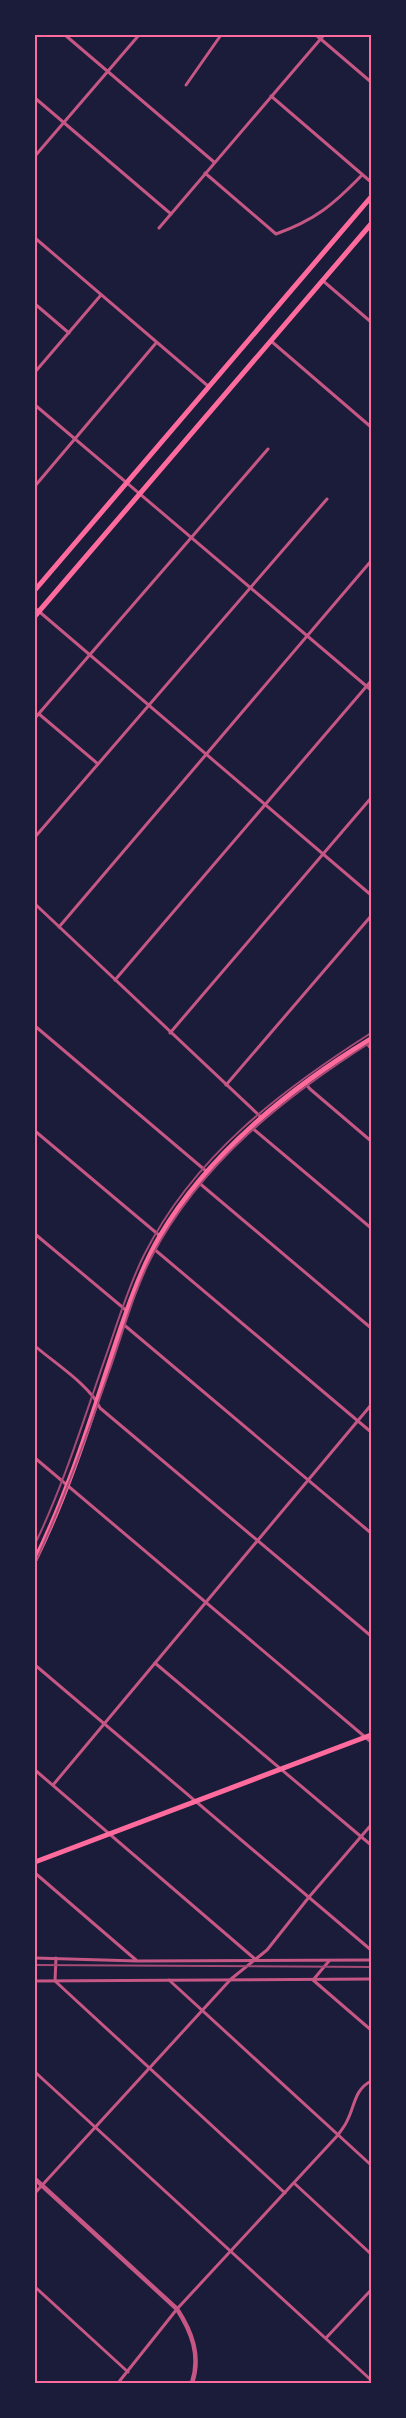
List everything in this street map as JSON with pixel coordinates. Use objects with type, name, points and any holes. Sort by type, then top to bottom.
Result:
[{"type":"main road","points":[[35,590],[371,197]]},
{"type":"main road","points":[[36,612],[141,493],[371,224]]},
{"type":"main road","points":[[36,1557],[67,1485],[127,1311],[160,1236],[206,1171],[251,1127],[306,1084],[368,1040]]},
{"type":"main road","points":[[35,1862],[368,1736]]},
{"type":"street","points":[[65,35],[214,162]]},
{"type":"street","points":[[35,156],[140,35]]},
{"type":"street","points":[[186,85],[221,35]]},
{"type":"street","points":[[316,35],[371,82]]},
{"type":"street","points":[[159,228],[324,35]]},
{"type":"street","points":[[271,96],[371,182]]},
{"type":"street","points":[[35,98],[171,214]]},
{"type":"street","points":[[205,173],[276,234],[296,227],[327,210],[362,175]]},
{"type":"street","points":[[35,238],[208,386]]},
{"type":"street","points":[[322,280],[371,322]]},
{"type":"street","points":[[35,372],[101,295]]},
{"type":"street","points":[[35,304],[69,333]]},
{"type":"street","points":[[270,341],[371,427]]},
{"type":"street","points":[[35,486],[156,343]]},
{"type":"street","points":[[35,405],[371,690]]},
{"type":"street","points":[[35,718],[268,449]]},
{"type":"street","points":[[35,837],[326,498]]},
{"type":"street","points":[[59,927],[371,561]]},
{"type":"street","points":[[36,612],[91,655],[371,895]]},
{"type":"street","points":[[115,980],[371,681]]},
{"type":"street","points":[[39,714],[98,764]]},
{"type":"street","points":[[170,1033],[371,798]]},
{"type":"street","points":[[35,911],[37,906],[262,1118]]},
{"type":"street","points":[[226,1085],[371,916]]},
{"type":"street","points":[[35,1026],[206,1171]]},
{"type":"street","points":[[368,1040],[371,1049]]},
{"type":"street","points":[[306,1084],[371,1141]]},
{"type":"street","points":[[251,1127],[371,1228]]},
{"type":"street","points":[[35,1131],[160,1236]]},
{"type":"street","points":[[198,1182],[371,1328]]},
{"type":"street","points":[[35,1234],[127,1311]]},
{"type":"street","points":[[154,1249],[371,1432]]},
{"type":"street","points":[[122,1324],[371,1534]]},
{"type":"street","points":[[35,1346],[97,1401],[100,1408],[371,1636]]},
{"type":"street","points":[[53,1784],[371,1405]]},
{"type":"street","points":[[35,1458],[368,1736],[371,1742]]},
{"type":"street","points":[[155,1663],[371,1845]]},
{"type":"street","points":[[35,1665],[371,1950]]},
{"type":"street","points":[[35,1770],[111,1833],[255,1959]]},
{"type":"street","points":[[35,2192],[231,1979],[267,1950],[308,1897],[371,1825]]},
{"type":"street","points":[[35,1873],[137,1961]]},
{"type":"street","points":[[35,1958],[137,1961],[371,1960]]},
{"type":"street","points":[[56,1958],[55,1981],[285,2193]]},
{"type":"street","points":[[312,1980],[329,1960]]},
{"type":"street","points":[[35,1981],[371,1979]]},
{"type":"street","points":[[169,1980],[371,2165]]},
{"type":"street","points":[[312,1980],[371,2030]]},
{"type":"street","points":[[35,2072],[371,2380]]},
{"type":"street","points":[[118,2383],[177,2309],[338,2135],[348,2121],[355,2096],[371,2081]]},
{"type":"street","points":[[35,2179],[177,2309],[188,2326],[196,2350],[192,2383]]},
{"type":"street","points":[[294,2183],[371,2254]]},
{"type":"street","points":[[35,2287],[128,2372]]},
{"type":"street","points":[[326,2338],[371,2290]]},
{"type":"railway","points":[[35,1544],[65,1473],[134,1278],[144,1255],[164,1219],[188,1187],[242,1129],[304,1078],[371,1033]]},
{"type":"railway","points":[[35,1563],[75,1467],[140,1283],[152,1256],[172,1222],[195,1191],[247,1135],[307,1086],[371,1042]]},
{"type":"railway","points":[[35,1965],[371,1967]]}]
